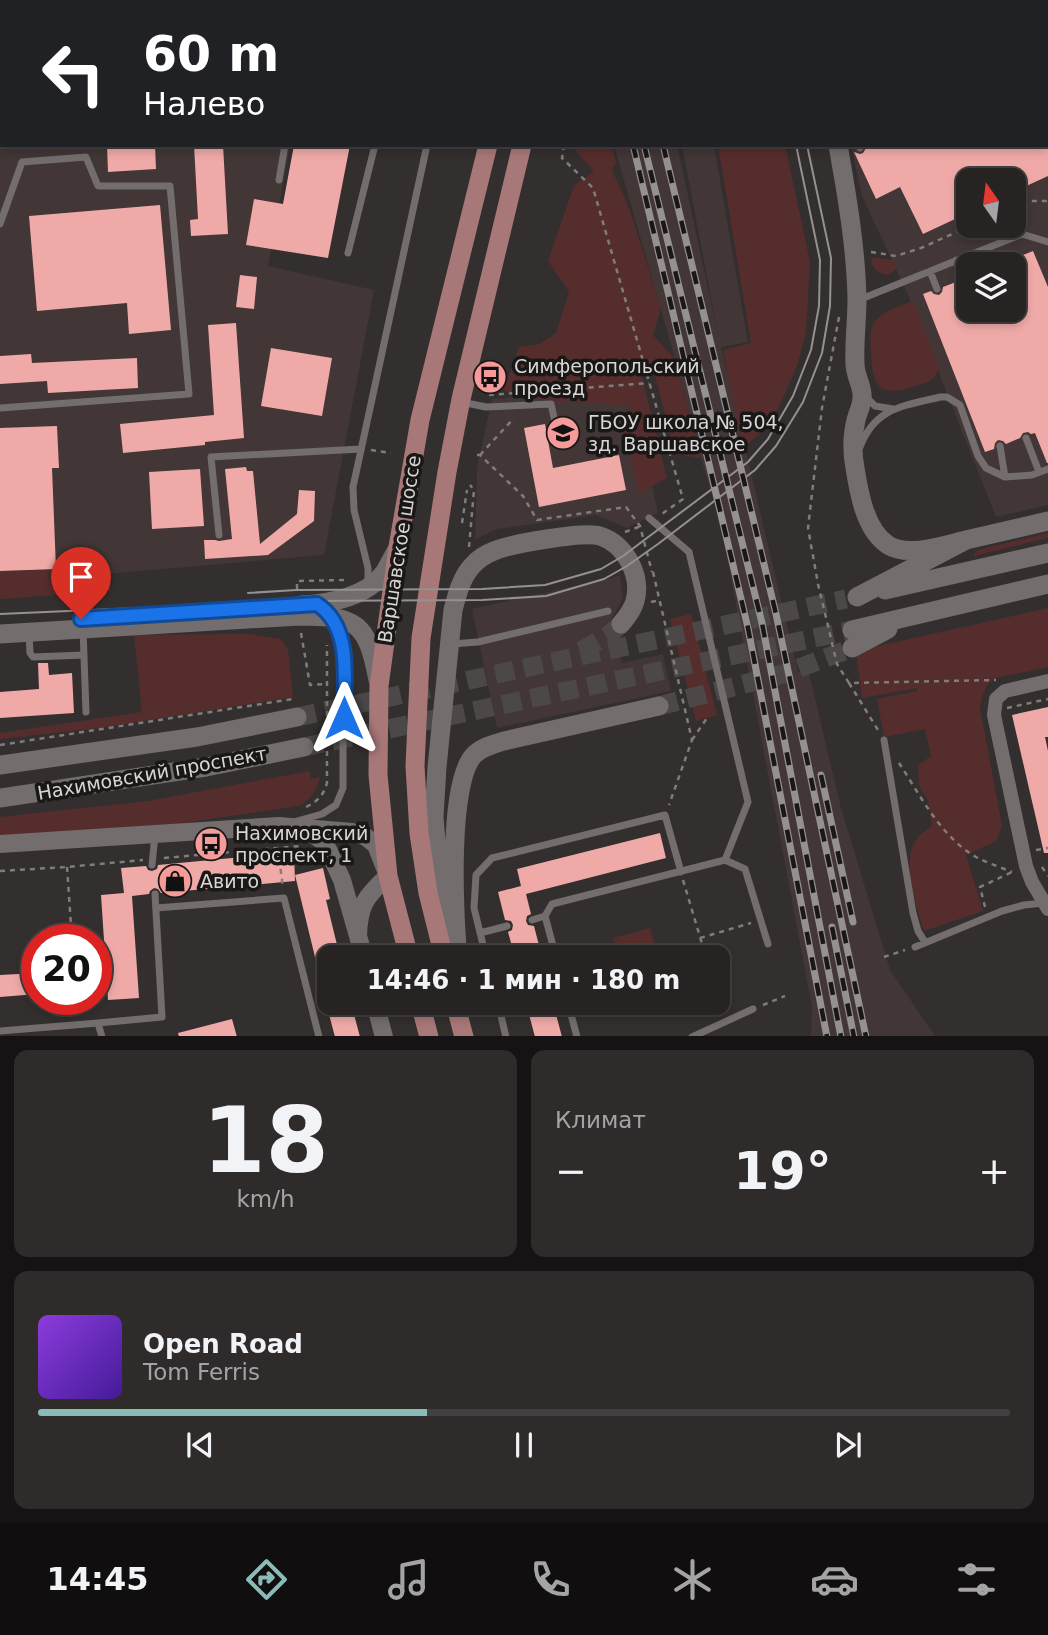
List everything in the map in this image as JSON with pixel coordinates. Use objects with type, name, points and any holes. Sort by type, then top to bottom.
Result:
[{"type":"main road","name":"Варшавское шоссе","points":[[405,945],[388,876],[378,775],[379,685],[398,547],[420,420],[488,147]]},
{"type":"main road","name":"Варшавское шоссе","points":[[441,945],[420,845],[415,766],[421,638],[447,472],[461,402],[522,147]]},
{"type":"main road","points":[[838,147],[855,255],[855,366],[863,392],[853,443],[855,468],[868,519],[888,546],[916,551],[1048,521]]},
{"type":"main road","points":[[443,945],[434,817],[437,767],[453,610],[458,591],[471,566],[494,551],[508,547],[581,534],[599,536],[623,551],[637,585],[630,612],[615,617]]},
{"type":"main road","points":[[966,540],[852,598],[1048,553]]},
{"type":"main road","points":[[0,634],[299,616],[324,610],[356,595],[383,575],[398,547]]},
{"type":"main road","points":[[852,639],[913,616],[1048,584]]},
{"type":"main road","points":[[0,624],[324,610],[350,622],[365,636],[373,656],[379,685]]},
{"type":"main road","points":[[457,945],[453,866],[460,786],[474,755],[487,746],[504,741],[659,706]]},
{"type":"main road","name":"Нахимовский проспект","points":[[0,765],[197,737],[295,708]]},
{"type":"main road","name":"Нахимовский проспект","points":[[0,798],[206,767],[304,747]]},
{"type":"main road","points":[[423,1015],[429,1036]]},
{"type":"main road","points":[[459,1015],[465,1036]]},
{"type":"main road","points":[[464,1015],[465,1036]]},
{"type":"street","points":[[481,176],[482,147]]},
{"type":"street","points":[[1047,905],[1032,883],[1026,866],[994,715],[1005,691],[1048,681]]},
{"type":"street","points":[[0,844],[279,826],[352,832],[366,837],[376,845],[388,876],[364,902],[358,916],[358,936]]},
{"type":"street","points":[[304,828],[325,843],[342,880],[361,945]]},
{"type":"street","points":[[378,1015],[384,1036]]},
{"type":"lane","points":[[279,180],[285,147]]},
{"type":"lane","points":[[348,253],[374,147]]},
{"type":"lane","points":[[368,586],[368,568],[355,510],[353,487],[427,147]]},
{"type":"lane","points":[[0,224],[22,162],[86,157],[98,187],[170,186],[189,394],[0,408]]},
{"type":"lane","points":[[976,252],[1022,234],[1048,242]]},
{"type":"lane","points":[[857,301],[956,260]]},
{"type":"lane","points":[[930,271],[937,289]]},
{"type":"lane","points":[[863,392],[875,406],[894,409]]},
{"type":"lane","points":[[855,468],[866,432],[880,416],[894,409],[947,397],[960,405],[978,456],[986,468],[1005,477],[1048,469]]},
{"type":"lane","points":[[461,402],[486,407],[551,404],[560,444]]},
{"type":"lane","points":[[1026,438],[1039,472]]},
{"type":"lane","points":[[1000,446],[1005,477]]},
{"type":"lane","points":[[219,535],[211,457],[361,449]]},
{"type":"lane","points":[[650,519],[689,552],[748,802],[725,860]]},
{"type":"lane","points":[[279,826],[321,814],[336,805],[344,788],[344,648],[340,632],[324,610]]},
{"type":"lane","points":[[449,644],[480,642],[615,617]]},
{"type":"lane","points":[[83,629],[86,712]]},
{"type":"lane","points":[[29,632],[30,653],[33,657],[84,654]]},
{"type":"lane","points":[[884,740],[912,913],[925,942]]},
{"type":"lane","points":[[484,945],[474,908],[476,875],[492,858],[665,815],[681,872]]},
{"type":"lane","points":[[152,865],[156,833]]},
{"type":"lane","points":[[532,920],[545,916],[552,904],[725,860],[745,869],[768,944]]},
{"type":"lane","points":[[0,1031],[162,1017],[155,894]]},
{"type":"lane","points":[[156,908],[284,898],[319,1036]]},
{"type":"lane","points":[[915,947],[1024,905],[1047,905]]},
{"type":"lane","points":[[545,916],[553,945]]},
{"type":"lane","points":[[481,933],[507,926]]},
{"type":"lane","points":[[693,1036],[753,1009]]},
{"type":"lane","points":[[501,1015],[506,1036]]},
{"type":"lane","points":[[571,1015],[577,1036]]},
{"type":"lane","points":[[99,1023],[102,1036]]},
{"type":"path","points":[[565,147],[562,158],[593,188],[683,499],[650,519]]},
{"type":"path","points":[[1026,201],[1048,201]]},
{"type":"path","points":[[489,395],[650,383]]},
{"type":"path","points":[[514,418],[478,455],[523,496],[537,520],[625,507],[638,523]]},
{"type":"path","points":[[361,449],[391,453]]},
{"type":"path","points":[[469,547],[474,490],[470,485]]},
{"type":"path","points":[[462,523],[467,490]]},
{"type":"path","points":[[652,569],[692,740]]},
{"type":"path","points":[[297,581],[346,580]]},
{"type":"path","points":[[650,602],[660,600]]},
{"type":"path","points":[[302,634],[310,685],[327,684]]},
{"type":"path","points":[[849,683],[884,740]]},
{"type":"path","points":[[999,704],[1048,699]]},
{"type":"path","points":[[0,745],[295,708]]},
{"type":"path","points":[[665,815],[692,740],[707,718]]},
{"type":"path","points":[[898,761],[933,815],[956,842],[976,857],[1012,872],[980,887],[988,917]]},
{"type":"path","points":[[278,848],[284,898]]},
{"type":"path","points":[[1036,850],[1048,848]]},
{"type":"path","points":[[1039,862],[1048,876]]},
{"type":"path","points":[[67,867],[71,924]]},
{"type":"path","points":[[681,872],[702,945]]},
{"type":"path","points":[[700,938],[761,920]]},
{"type":"path","points":[[884,957],[915,947]]},
{"type":"path","points":[[753,1009],[786,996]]},
{"type":"path","points":[[730,1008],[742,1014]]},
{"type":"path","points":[[77,1015],[78,1025]]},
{"type":"shaded area","points":[[0,147],[290,147],[268,266],[374,290],[324,555],[0,583]]},
{"type":"shaded area","points":[[612,147],[616,163],[612,170],[629,208],[661,308],[653,335],[675,359],[701,458],[675,454],[655,375],[642,377],[667,478],[639,494],[622,425],[631,406],[518,398],[504,390],[519,347],[540,344],[556,333],[569,292],[548,261],[574,186],[594,171],[574,149]]},
{"type":"shaded area","points":[[615,147],[677,147],[718,335],[682,147],[714,147],[748,342],[721,347],[798,672],[808,669],[841,808],[890,970],[935,1036],[811,1036],[812,1007],[722,530]]},
{"type":"shaded area","points":[[718,147],[785,147],[810,262],[806,332],[797,366],[778,409],[761,432],[742,449],[723,350],[751,343]]},
{"type":"shaded area","points":[[851,147],[1048,147],[1048,505],[996,517],[909,297],[862,196]]},
{"type":"shaded area","points":[[871,257],[893,260],[896,269],[888,275],[881,273],[873,267]]},
{"type":"shaded area","points":[[913,301],[938,371],[926,382],[907,389],[897,391],[882,388],[877,383],[872,366],[871,329],[883,314]]},
{"type":"shaded area","name":"ГБОУ школа № 504, зд. Варшавское","points":[[631,389],[658,513],[627,528],[596,515],[497,529],[475,539],[477,468],[492,399]]},
{"type":"shaded area","points":[[1048,533],[1048,538],[973,556],[977,550]]},
{"type":"shaded area","points":[[56,569],[109,573],[111,591],[0,599],[0,571]]},
{"type":"shaded area","points":[[620,576],[623,598],[611,620],[622,663],[663,654],[671,691],[497,728],[472,609]]},
{"type":"shaded area","points":[[1048,608],[1048,667],[995,678],[986,688],[980,708],[1002,826],[996,841],[966,855],[983,911],[924,931],[912,885],[910,860],[916,840],[932,825],[928,800],[919,786],[918,765],[931,756],[925,729],[884,737],[877,699],[917,691],[917,688],[862,698],[856,651]]},
{"type":"shaded area","points":[[691,614],[717,715],[696,721],[670,619]]},
{"type":"shaded area","points":[[249,634],[281,639],[288,649],[293,697],[99,728],[0,739],[0,733],[142,712],[134,635]]},
{"type":"shaded area","points":[[310,771],[310,779],[320,777],[310,798],[298,806],[176,824],[0,836],[0,817],[148,801]]},
{"type":"shaded area","points":[[650,928],[655,945],[615,945],[613,938]]},
{"type":"building","points":[[107,147],[155,147],[156,169],[108,172]]},
{"type":"building","points":[[194,147],[223,147],[228,234],[191,236],[190,220],[198,219]]},
{"type":"building","points":[[294,147],[350,147],[328,258],[246,245],[254,199],[283,204]]},
{"type":"building","points":[[867,147],[1048,147],[1048,176],[1026,186],[1026,168],[956,168],[956,219],[923,234],[900,187],[876,199],[854,152],[860,154]]},
{"type":"building","points":[[160,205],[171,330],[129,334],[127,303],[37,311],[29,216]]},
{"type":"building","points":[[1033,251],[1048,287],[1048,463],[1035,433],[1023,433],[1020,438],[1006,444],[998,440],[994,449],[985,452],[923,294],[931,291],[939,295],[943,287],[956,282],[956,322],[1026,322],[1026,254]]},
{"type":"building","points":[[240,275],[257,277],[254,309],[236,307]]},
{"type":"building","points":[[236,323],[244,438],[205,442],[205,445],[123,453],[120,424],[214,415],[208,325]]},
{"type":"building","points":[[271,348],[332,358],[322,416],[261,406]]},
{"type":"building","points":[[31,354],[32,363],[137,358],[138,388],[48,393],[47,381],[0,384],[0,356]]},
{"type":"building","points":[[545,424],[553,468],[619,455],[626,490],[539,507],[524,428]]},
{"type":"building","points":[[57,426],[59,468],[52,468],[56,569],[0,571],[0,428]]},
{"type":"building","points":[[246,467],[247,471],[253,471],[260,544],[297,514],[299,490],[315,491],[314,521],[268,555],[205,559],[204,540],[232,539],[225,469]]},
{"type":"building","points":[[200,469],[204,526],[152,529],[149,472]]},
{"type":"building","points":[[38,663],[48,663],[49,675],[72,673],[74,713],[0,718],[0,692],[39,689]]},
{"type":"building","points":[[1048,707],[1048,737],[1045,737],[1048,751],[1048,853],[1044,853],[1012,715]]},
{"type":"building","points":[[660,833],[666,858],[526,894],[531,914],[526,921],[528,925],[534,926],[539,945],[512,945],[508,932],[513,925],[511,921],[505,920],[498,892],[521,886],[517,869]]},
{"type":"building","points":[[294,852],[295,881],[161,893],[154,888],[149,894],[132,896],[139,998],[112,1000],[112,924],[103,924],[101,895],[124,893],[121,868],[146,866],[152,871],[157,869],[158,865]]},
{"type":"building","points":[[323,868],[330,899],[326,900],[337,945],[317,945],[317,965],[295,875]]},
{"type":"building","points":[[21,974],[21,995],[0,997],[0,975]]},
{"type":"building","points":[[329,1015],[354,1015],[360,1036],[335,1036]]},
{"type":"building","points":[[529,1015],[556,1015],[562,1036],[535,1036]]},
{"type":"building","points":[[232,1019],[237,1036],[179,1036],[178,1033]]},
{"type":"tunnel","points":[[297,717],[846,599]]},
{"type":"tunnel","points":[[581,651],[609,635],[621,624]]},
{"type":"tunnel","points":[[304,747],[852,630]]},
{"type":"tunnel","points":[[659,706],[783,674],[852,648]]},
{"type":"tram line","points":[[248,593],[296,590],[482,589],[545,585],[601,569],[623,556],[748,462],[768,439],[793,396],[811,350],[819,306],[820,260],[796,147]]},
{"type":"tram line","points":[[0,614],[296,601],[482,600],[546,596],[604,579],[627,566],[755,470],[776,446],[803,402],[822,353],[830,306],[831,258],[807,147]]},
{"type":"railway","points":[[633,147],[748,628],[827,1036]]},
{"type":"railway","points":[[644,147],[762,623],[841,1036]]},
{"type":"railway","points":[[663,147],[776,614],[866,1036]]},
{"type":"railway","points":[[821,775],[853,922]]},
{"type":"railway","points":[[832,927],[854,1036]]},
{"type":"place","name":"Симферопольский проезд","points":[[490,377]]},
{"type":"place","name":"ГБОУ школа № 504, зд. Варшавское","points":[[563,433]]},
{"type":"place","name":"Нахимовский проспект, 1","points":[[211,844]]},
{"type":"place","name":"Авито","points":[[175,881]]},
{"type":"route","points":[[81,619],[317,604],[331,616],[340,632],[344,648],[344,718]]}]
